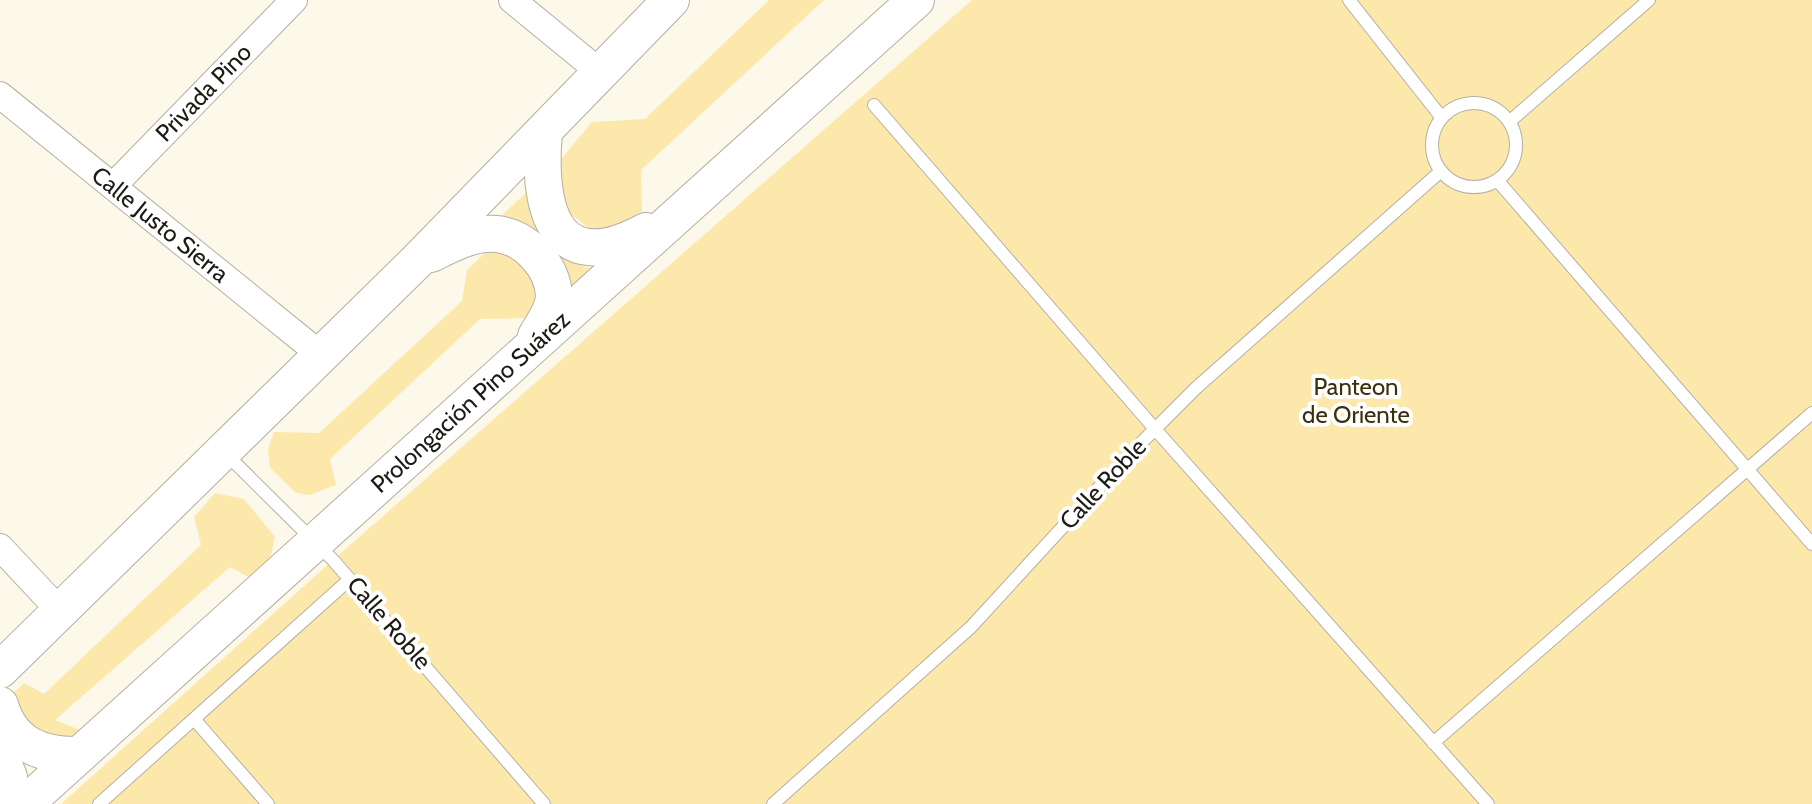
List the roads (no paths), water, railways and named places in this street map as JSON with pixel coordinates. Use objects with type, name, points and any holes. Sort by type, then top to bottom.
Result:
[{"type":"main road","points":[[0,670],[417,261],[671,0]]},
{"type":"main road","name":"Prolongación Pino Suárez","points":[[25,804],[312,541],[916,0]]},
{"type":"main road","points":[[544,132],[542,192],[549,215],[559,230],[573,241],[589,248],[606,248],[626,242],[685,208]]},
{"type":"main road","points":[[417,261],[472,236],[494,234],[512,237],[531,249],[551,278],[554,298],[550,314],[529,347]]},
{"type":"main road","points":[[0,705],[11,730],[26,745],[49,754],[79,755]]},
{"type":"main road","points":[[0,755],[9,777],[6,804]]},
{"type":"street","name":"Privada Pino","points":[[113,186],[294,0]]},
{"type":"street","points":[[512,0],[601,73]]},
{"type":"street","name":"Calle Justo Sierra","points":[[0,95],[321,355]]},
{"type":"street","points":[[0,547],[59,610]]},
{"type":"lane","points":[[1349,0],[1442,118]]},
{"type":"lane","points":[[1509,122],[1649,0]]},
{"type":"lane","points":[[1476,103],[1500,112],[1509,122],[1516,137],[1516,153],[1509,169],[1497,180],[1483,186],[1467,186],[1453,181],[1441,171],[1432,145],[1442,118],[1452,110],[1476,103]]},
{"type":"lane","points":[[874,105],[1155,429],[1488,804]]},
{"type":"lane","name":"Calle Roble","points":[[773,804],[971,627],[1155,429],[1441,171]]},
{"type":"lane","points":[[1497,180],[1812,544]]},
{"type":"lane","points":[[1433,743],[1812,413]]},
{"type":"lane","name":"Calle Roble","points":[[223,451],[350,579],[544,804]]},
{"type":"lane","points":[[99,804],[350,579]]},
{"type":"lane","points":[[194,719],[268,804]]},
{"type":"park label","name":"Panteon de Oriente","points":[[1356,401]]}]
